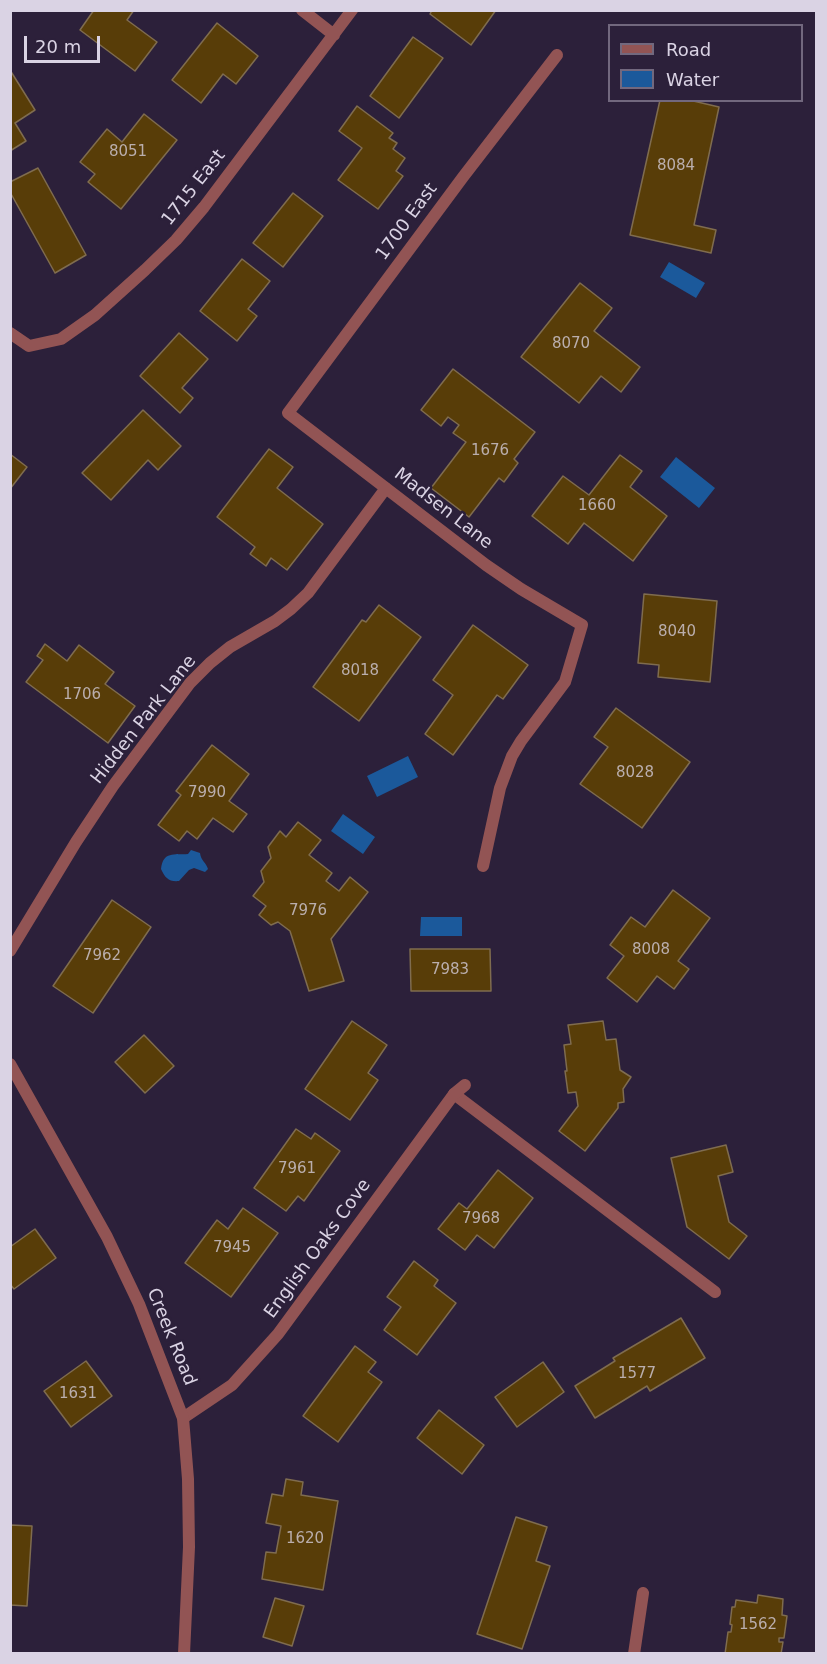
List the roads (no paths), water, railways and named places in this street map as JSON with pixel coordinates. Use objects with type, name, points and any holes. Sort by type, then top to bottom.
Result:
[{"type":"street","points":[[302,10],[334,35]]},
{"type":"street","name":"1715 East","points":[[10,333],[29,346],[61,339],[95,315],[146,270],[204,207],[352,10]]},
{"type":"street","name":"1700 East","points":[[288,413],[556,55]]},
{"type":"street","name":"Madsen Lane","points":[[288,413],[486,565],[521,589],[582,625],[565,682],[512,756],[500,788],[483,866]]},
{"type":"street","name":"Hidden Park Lane","points":[[10,951],[113,786],[190,683],[210,663],[231,647],[275,621],[308,593],[386,488]]},
{"type":"street","name":"Creek Road","points":[[10,1064],[107,1237],[139,1304],[183,1418],[188,1479],[189,1548],[184,1653]]},
{"type":"street","name":"English Oaks Cove","points":[[183,1418],[232,1385],[278,1334],[454,1094],[465,1084]]},
{"type":"street","points":[[454,1094],[715,1292]]},
{"type":"street","points":[[634,1653],[643,1593]]},
{"type":"water","points":[[669,262],[705,283],[696,298],[660,277]]},
{"type":"water","points":[[676,457],[715,488],[699,508],[660,477]]},
{"type":"water","points":[[408,756],[418,777],[377,797],[367,776]]},
{"type":"water","points":[[343,814],[375,837],[363,854],[331,831]]},
{"type":"water","points":[[191,850],[200,853],[208,869],[205,872],[194,868],[189,870],[179,881],[168,879],[161,869],[164,859],[170,855],[188,854]]},
{"type":"water","points":[[421,917],[462,917],[462,936],[420,936]]}]
